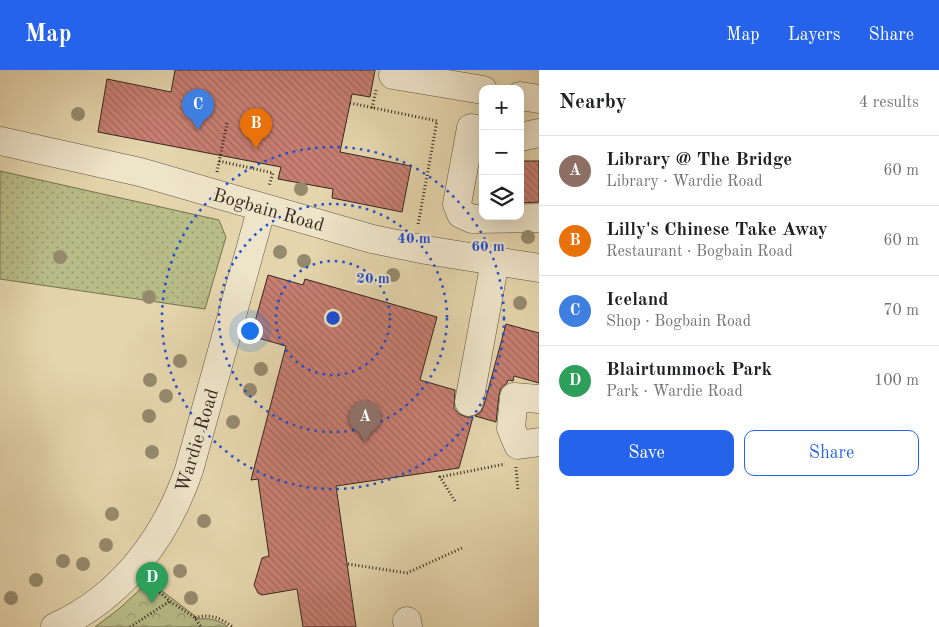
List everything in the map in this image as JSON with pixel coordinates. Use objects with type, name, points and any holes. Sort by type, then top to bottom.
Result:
[{"type":"street","points":[[394,70],[393,75],[479,89]]},
{"type":"street","points":[[524,97],[539,99]]},
{"type":"street","points":[[479,102],[477,129],[457,204],[472,213],[472,219],[539,218]]},
{"type":"street","points":[[524,137],[539,133]]},
{"type":"street","points":[[524,139],[539,142]]},
{"type":"street","name":"Bogbain Road","points":[[0,141],[140,172],[372,239],[414,248],[539,268]]},
{"type":"street","name":"Wardie Road","points":[[55,627],[101,600],[133,570],[167,523],[183,488],[262,207]]},
{"type":"street","points":[[524,211],[539,210]]},
{"type":"street","points":[[469,402],[495,261]]},
{"type":"street","points":[[539,399],[514,396],[511,428],[518,445],[539,442]]},
{"type":"path","points":[[350,103],[437,121],[414,248]]},
{"type":"path","points":[[213,193],[227,124]]},
{"type":"path","points":[[219,161],[273,173]]},
{"type":"path","points":[[516,462],[518,491]]},
{"type":"path","points":[[455,500],[440,477],[506,464]]},
{"type":"path","points":[[348,564],[406,573],[462,548]]},
{"type":"path","points":[[133,570],[170,601],[195,618],[201,627]]},
{"type":"path","points":[[130,627],[170,601]]},
{"type":"path","points":[[195,618],[210,615],[223,620],[233,627]]},
{"type":"green space","points":[[0,171],[219,220],[226,237],[205,309],[0,279]]},
{"type":"green space","points":[[149,581],[199,619],[215,620],[228,627],[95,627],[120,608]]},
{"type":"building","points":[[175,70],[375,70],[370,97],[352,94],[340,152],[411,166],[402,212],[332,198],[333,189],[278,179],[281,167],[98,132],[107,79],[171,92]]},
{"type":"building","points":[[524,161],[539,161],[539,202],[524,203]]},
{"type":"building","points":[[268,275],[303,285],[305,279],[437,317],[420,380],[455,390],[454,408],[459,414],[473,417],[459,468],[336,486],[356,627],[303,627],[297,589],[262,595],[258,593],[254,585],[262,558],[269,556],[258,479],[251,480],[286,346],[251,336]]},
{"type":"building","points":[[506,324],[539,333],[539,383],[514,376],[513,381],[508,380],[501,388],[499,395],[496,422],[475,416],[481,412],[484,405]]},
{"type":"place","name":"Iceland","points":[[198,130]]},
{"type":"place","name":"Lilly's Chinese Take Away","points":[[256,149]]},
{"type":"place","name":"Library @ The Bridge","points":[[365,442]]},
{"type":"place","name":"Blairtummock Park","points":[[152,603]]}]
